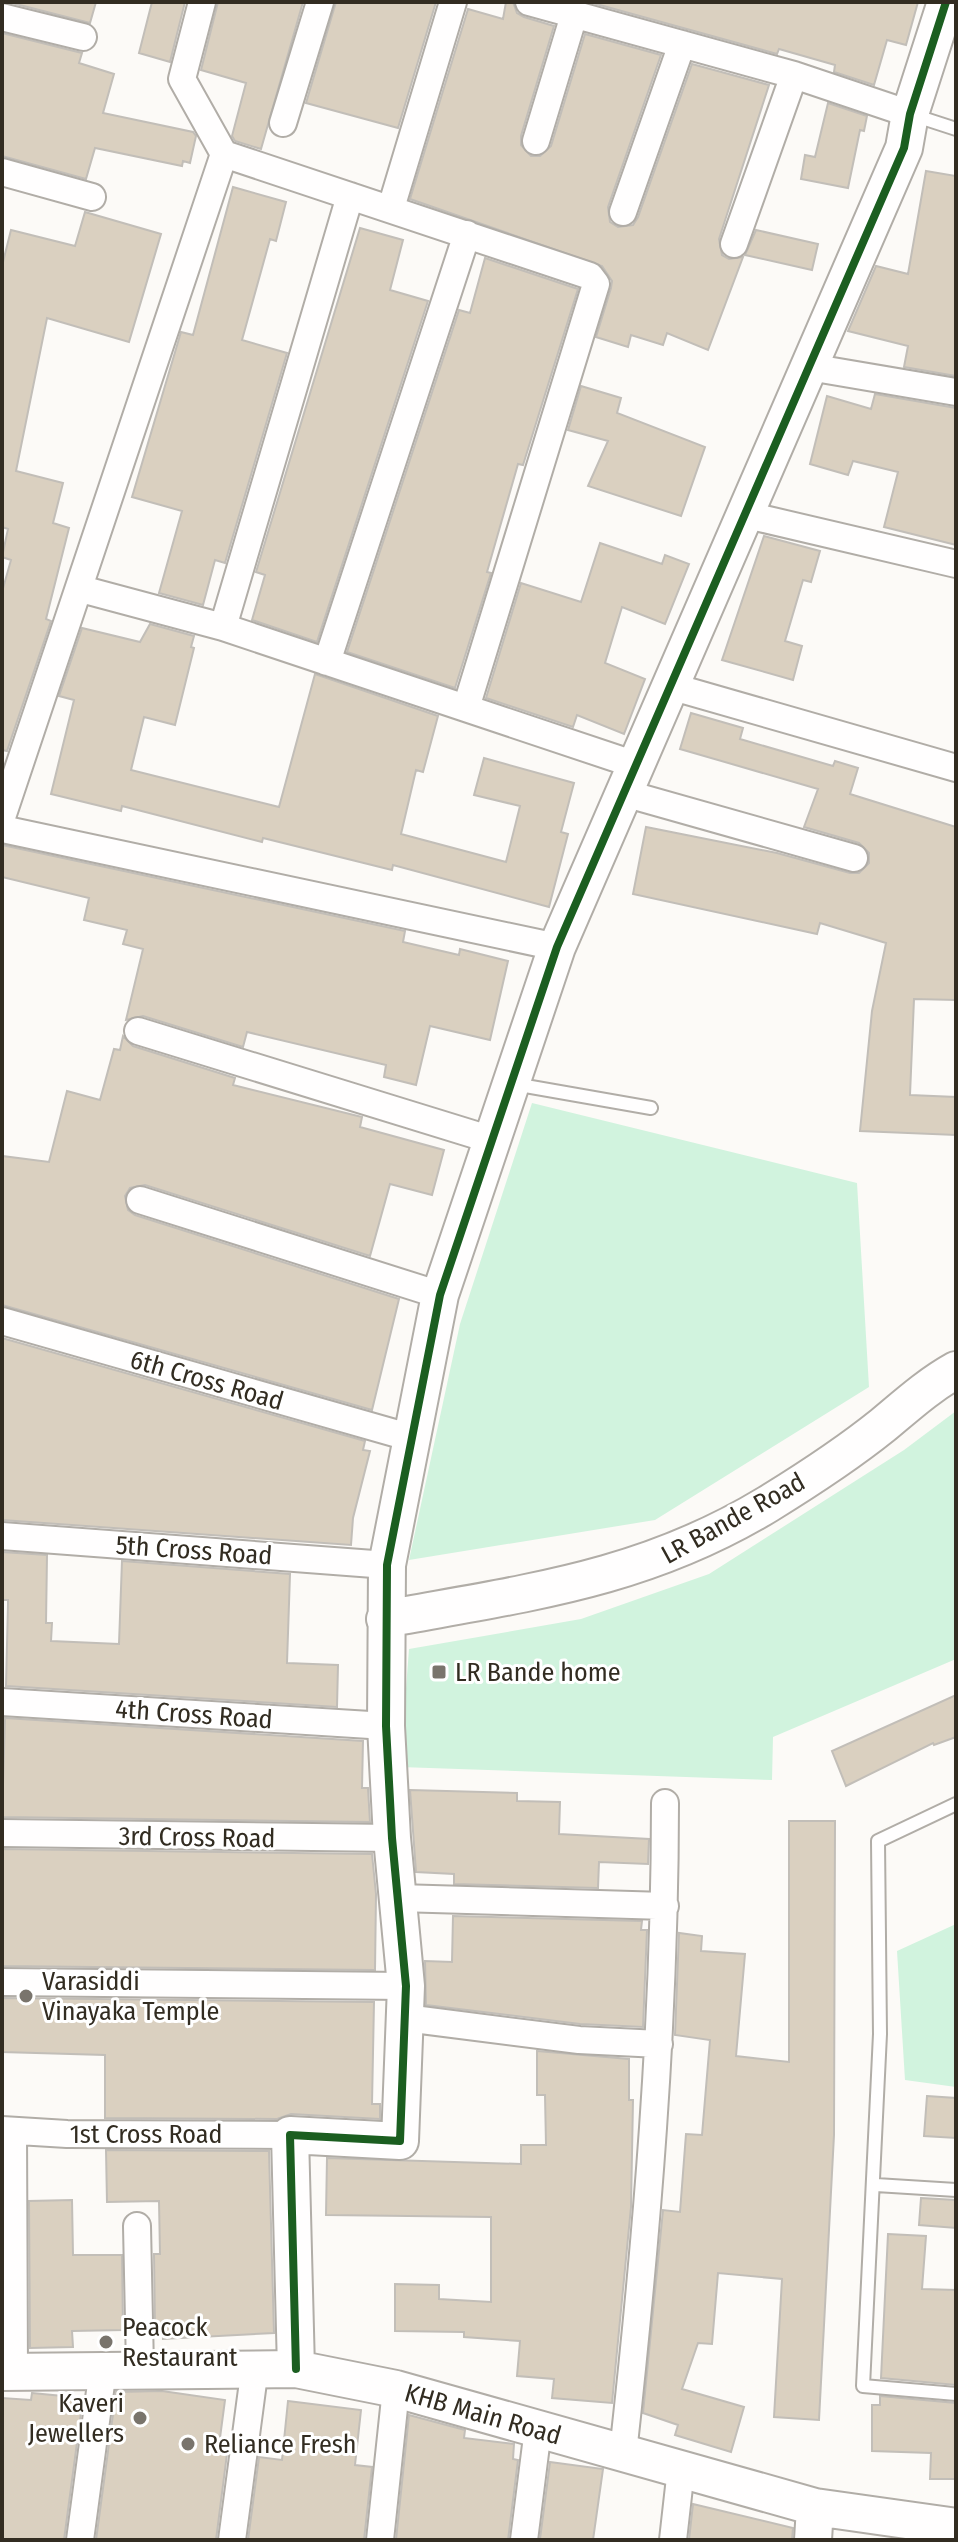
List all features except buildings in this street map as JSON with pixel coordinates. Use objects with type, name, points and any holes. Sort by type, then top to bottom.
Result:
[{"type":"street","points":[[202,2],[182,79],[224,154],[594,279],[596,291],[466,708]]},
{"type":"street","points":[[283,123],[320,2]]},
{"type":"street","points":[[391,208],[453,2]]},
{"type":"street","points":[[529,2],[794,75],[910,114]]},
{"type":"street","points":[[296,2369],[290,2135],[400,2141],[406,2002],[386,1726],[387,1565],[440,1295],[557,947],[904,148],[910,114],[946,2]]},
{"type":"street","points":[[536,141],[574,15]]},
{"type":"street","points":[[2,17],[83,37]]},
{"type":"street","points":[[623,212],[682,44]]},
{"type":"street","points":[[734,244],[794,75]]},
{"type":"street","points":[[2,817],[81,589],[224,154]]},
{"type":"street","points":[[2,172],[92,197]]},
{"type":"street","points":[[223,627],[350,196]]},
{"type":"street","points":[[327,662],[467,234]]},
{"type":"street","points":[[809,367],[956,392]]},
{"type":"street","points":[[747,515],[956,564]]},
{"type":"street","points":[[81,589],[223,627],[466,708],[630,779],[854,858]]},
{"type":"street","points":[[670,686],[956,768]]},
{"type":"street","points":[[2,829],[557,947]]},
{"type":"street","points":[[138,1031],[492,1140]]},
{"type":"street","points":[[140,1200],[440,1295]]},
{"type":"street","name":"6th Cross Road","points":[[2,1321],[412,1438]]},
{"type":"street","name":"LR Bande Road","points":[[385,1619],[575,1584],[660,1559],[767,1505],[853,1447],[924,1389],[956,1370]]},
{"type":"street","name":"5th Cross Road","points":[[2,1536],[387,1565]]},
{"type":"street","name":"4th Cross Road","points":[[2,1702],[386,1726]]},
{"type":"street","points":[[623,2453],[645,2255],[659,2044],[665,1906],[665,1803]]},
{"type":"street","name":"3rd Cross Road","points":[[2,1833],[392,1838]]},
{"type":"street","points":[[398,1898],[665,1906]]},
{"type":"street","points":[[2,1982],[406,2002],[579,2040],[659,2044]]},
{"type":"street","points":[[8,2130],[8,2372]]},
{"type":"street","name":"1st Cross Road","points":[[8,2130],[290,2135]]},
{"type":"street","points":[[137,2226],[140,2368]]},
{"type":"street","points":[[232,2540],[255,2367]]},
{"type":"street","name":"KHB Main Road","points":[[8,2372],[140,2368],[296,2369],[396,2389],[681,2469],[814,2524],[885,2523],[956,2527]]},
{"type":"street","points":[[80,2540],[103,2369]]},
{"type":"street","points":[[380,2540],[396,2389]]},
{"type":"street","points":[[524,2540],[538,2429]]},
{"type":"street","points":[[673,2540],[681,2469]]},
{"type":"lane","points":[[910,114],[956,129]]},
{"type":"lane","points":[[511,1084],[651,1108]]},
{"type":"lane","points":[[956,1804],[878,1841],[880,2034],[876,2185],[863,2386],[956,2394]]},
{"type":"lane","points":[[876,2185],[956,2190]]},
{"type":"green space","points":[[532,1103],[857,1183],[869,1387],[655,1520],[409,1560],[460,1324]]},
{"type":"green space","points":[[956,1411],[956,1659],[773,1737],[772,1780],[400,1767],[409,1649],[581,1619],[709,1574],[904,1450]]},
{"type":"green space","points":[[956,1924],[956,2087],[905,2080],[897,1951]]},
{"type":"cycle path","points":[[296,2369],[290,2135],[400,2141],[406,1986],[392,1838],[386,1726],[387,1565],[440,1295],[557,947],[904,148],[910,114],[946,2]]},
{"type":"place","name":"LR Bande home","points":[[439,1672]]},
{"type":"place","name":"Varasiddi Vinayaka Temple","points":[[26,1996]]},
{"type":"place","name":"Peacock Restaurant","points":[[106,2342]]},
{"type":"place","name":"Kaveri Jewellers","points":[[140,2418]]},
{"type":"place","name":"Reliance Fresh","points":[[188,2444]]}]
